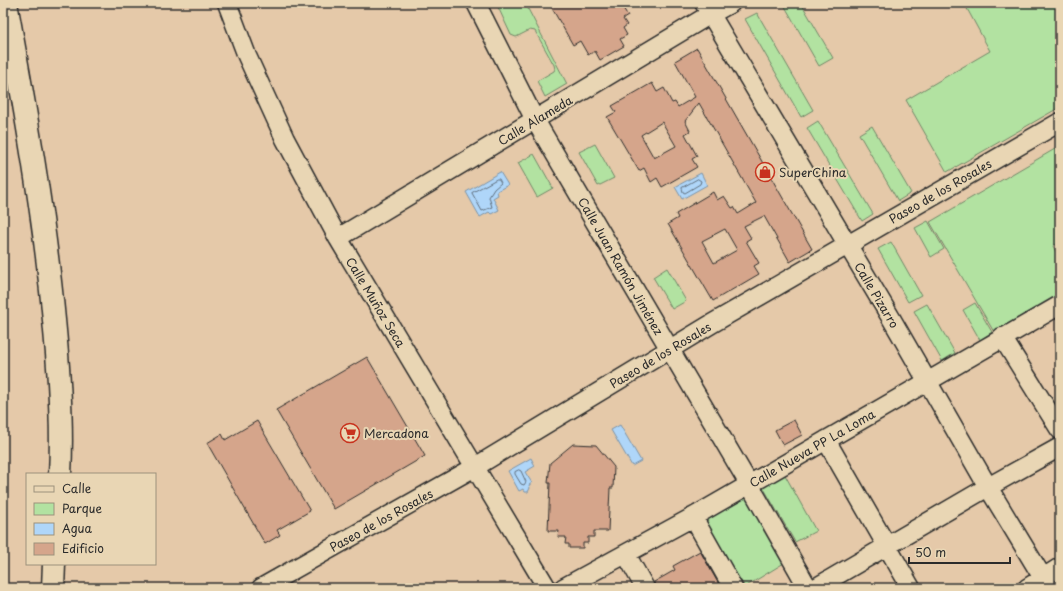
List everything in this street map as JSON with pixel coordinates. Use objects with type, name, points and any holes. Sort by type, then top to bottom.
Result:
[{"type":"main road","points":[[6,3],[38,192],[51,286],[59,370],[62,443],[60,473]]},
{"type":"main road","points":[[53,588],[54,565]]},
{"type":"street","name":"Calle Muñoz Seca","points":[[227,3],[247,56],[285,139],[338,238],[548,588]]},
{"type":"street","name":"Calle Juan Ramón Jiménez","points":[[476,3],[535,120],[749,484],[808,588]]},
{"type":"street","name":"Calle Alameda","points":[[338,238],[535,120],[707,9],[731,3]]},
{"type":"street","name":"Calle Pizarro","points":[[707,9],[783,135],[891,318],[988,487],[1046,583]]},
{"type":"street","name":"Paseo de los Rosales","points":[[261,588],[280,582],[475,467],[713,323],[1060,122]]},
{"type":"street","name":"Calle Nueva PP La Loma","points":[[563,588],[693,517],[928,382],[1060,304]]},
{"type":"street","points":[[1002,337],[1060,430]]},
{"type":"street","points":[[826,440],[911,588]]},
{"type":"street","points":[[815,588],[988,487],[1060,447]]},
{"type":"street","points":[[693,517],[733,588]]},
{"type":"street","points":[[626,554],[645,588]]},
{"type":"street","points":[[1027,588],[1046,583],[1060,567]]},
{"type":"green space","points":[[506,3],[525,3],[567,84],[545,97],[537,81],[554,71],[554,65],[535,31],[530,30],[516,37],[511,35],[498,7]]},
{"type":"green space","points":[[783,3],[801,3],[833,58],[819,66]]},
{"type":"green space","points":[[964,3],[1060,3],[1060,107],[947,172],[906,100],[990,51]]},
{"type":"green space","points":[[757,13],[813,110],[801,117],[745,19]]},
{"type":"green space","points":[[818,121],[873,214],[862,221],[807,128]]},
{"type":"green space","points":[[872,126],[911,193],[898,201],[859,134]]},
{"type":"green space","points":[[595,144],[614,178],[598,186],[579,152]]},
{"type":"green space","points":[[1060,146],[1060,242],[1053,246],[1060,260],[1060,293],[994,332],[930,222]]},
{"type":"green space","points":[[534,154],[553,188],[537,197],[518,163]]},
{"type":"green space","points":[[928,221],[944,249],[931,257],[915,228]]},
{"type":"green space","points":[[891,242],[921,295],[908,302],[878,249]]},
{"type":"green space","points":[[667,268],[686,301],[672,309],[653,277]]},
{"type":"green space","points":[[975,303],[992,332],[980,340],[963,310]]},
{"type":"green space","points":[[927,304],[955,353],[942,361],[914,311]]},
{"type":"green space","points":[[785,475],[816,531],[795,542],[763,487]]},
{"type":"green space","points":[[746,498],[784,563],[745,587],[703,521]]},
{"type":"water","points":[[500,172],[508,185],[497,191],[498,195],[493,198],[499,210],[491,214],[489,212],[480,217],[466,192]]},
{"type":"water","points":[[701,173],[707,185],[682,199],[675,187]]},
{"type":"water","points":[[620,425],[641,461],[632,466],[611,430]]},
{"type":"water","points":[[531,458],[535,466],[525,472],[532,483],[529,485],[530,488],[528,492],[525,492],[523,489],[519,491],[508,471]]},
{"type":"building","points":[[549,3],[620,3],[628,16],[623,19],[627,25],[623,28],[627,35],[620,39],[624,46],[600,60],[595,51],[588,55],[580,41],[573,45]]},
{"type":"building","points":[[697,48],[812,249],[790,262],[764,216],[744,226],[751,238],[746,241],[759,263],[754,266],[759,274],[713,301],[668,224],[678,218],[676,214],[713,192],[717,200],[724,196],[738,214],[756,203],[699,103],[685,121],[690,131],[685,134],[697,156],[692,159],[697,167],[662,187],[657,178],[651,182],[644,168],[639,171],[607,117],[616,112],[612,106],[652,83],[657,92],[664,88],[672,103],[675,102],[678,107],[695,97],[675,61]],"holes":[[[662,122],[676,146],[654,158],[641,135]],[[725,229],[737,250],[714,263],[702,241]]]},
{"type":"building","name":"Mercadona","points":[[367,357],[425,456],[334,509],[276,410]]},
{"type":"building","points":[[794,420],[802,435],[783,445],[775,430]]},
{"type":"building","points":[[257,421],[310,511],[277,530],[280,535],[265,544],[207,443],[222,434],[225,440]]},
{"type":"building","points":[[573,444],[596,445],[614,467],[613,488],[610,488],[608,531],[594,531],[594,537],[588,537],[588,543],[583,543],[583,548],[569,548],[569,544],[565,544],[566,537],[558,537],[559,531],[548,531],[550,483],[548,483],[550,463]]},
{"type":"building","points":[[700,551],[721,588],[655,588],[654,582],[675,570],[673,566]]},
{"type":"place","name":"SuperChina","points":[[765,172]]},
{"type":"place","name":"Mercadona","points":[[350,433]]}]
